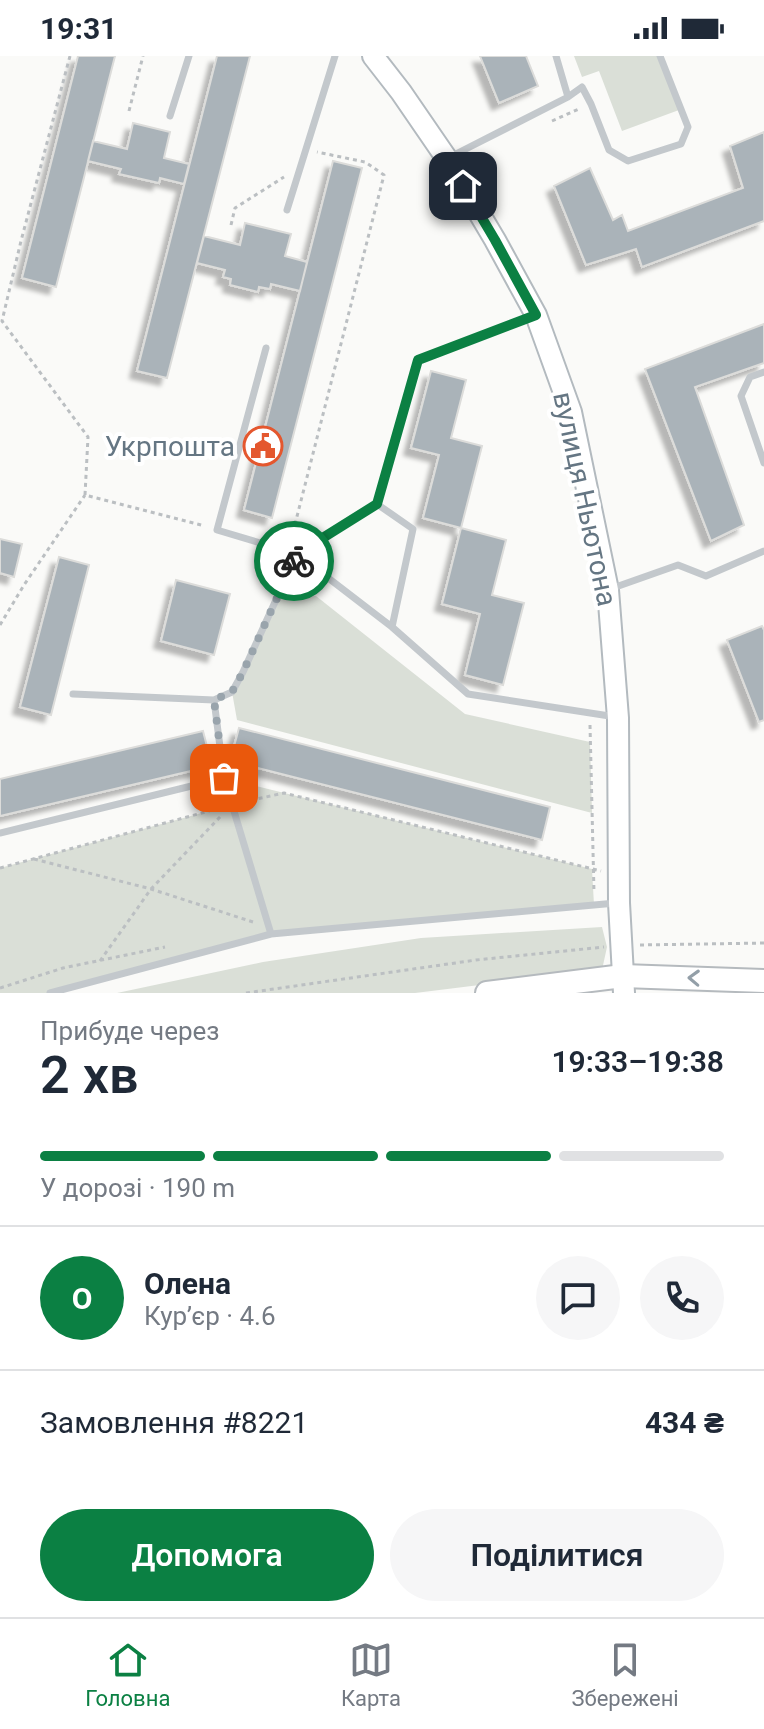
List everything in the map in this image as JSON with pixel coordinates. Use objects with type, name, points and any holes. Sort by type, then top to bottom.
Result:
[{"type":"main road","points":[[487,993],[624,984],[764,981]]},
{"type":"street","name":"вулиця Ньютона","points":[[373,56],[447,159],[495,240],[536,315],[571,412],[608,590],[618,718],[619,903],[613,941],[624,984]]},
{"type":"lane","points":[[170,116],[189,56]]},
{"type":"lane","points":[[287,210],[335,56]]},
{"type":"lane","points":[[556,56],[568,97]]},
{"type":"lane","points":[[447,159],[582,87],[609,150],[628,161],[681,144],[688,127],[660,56]]},
{"type":"lane","points":[[73,694],[214,700],[232,692],[292,552],[377,504],[418,360],[536,315]]},
{"type":"lane","points":[[266,348],[217,530],[292,552],[392,627],[468,694],[618,718]]},
{"type":"lane","points":[[764,372],[750,377],[741,396],[760,441],[764,463]]},
{"type":"lane","points":[[377,504],[413,529],[392,627]]},
{"type":"lane","points":[[608,590],[678,565],[706,576],[764,551]]},
{"type":"lane","points":[[214,700],[224,778],[270,930]]},
{"type":"lane","points":[[0,833],[224,778]]},
{"type":"lane","points":[[50,993],[270,930],[619,903]]},
{"type":"path","points":[[0,625],[85,495],[88,437],[1,321],[70,56]]},
{"type":"path","points":[[129,111],[143,56]]},
{"type":"path","points":[[231,225],[235,208],[300,168],[314,151],[365,162],[384,175],[292,552]]},
{"type":"path","points":[[85,495],[217,530]]},
{"type":"path","points":[[590,713],[594,905]]},
{"type":"path","points":[[0,868],[284,793],[619,875]]},
{"type":"path","points":[[100,961],[151,889],[231,805]]},
{"type":"path","points":[[32,859],[151,889],[270,930]]},
{"type":"path","points":[[246,993],[476,960],[607,947],[613,941],[764,943]]},
{"type":"shaded area","points":[[574,56],[658,56],[679,110],[622,131],[599,71],[582,77]]},
{"type":"shaded area","points":[[280,592],[316,596],[465,714],[590,742],[592,813],[237,720],[232,692]]},
{"type":"shaded area","points":[[224,778],[592,869],[594,905],[271,934],[50,993],[0,993],[0,868],[231,805]]},
{"type":"shaded area","points":[[602,927],[607,947],[602,970],[415,993],[117,993],[263,962],[421,938]]},
{"type":"building","points":[[78,56],[115,56],[56,287],[22,278]]},
{"type":"building","points":[[217,56],[250,56],[167,378],[137,371]]},
{"type":"building","points":[[480,56],[526,56],[538,86],[499,103]]},
{"type":"building","points":[[133,123],[170,132],[164,158],[189,164],[184,184],[160,178],[159,183],[119,174],[121,169],[88,161],[93,141],[127,149]]},
{"type":"building","points":[[764,132],[764,221],[642,267],[636,249],[586,265],[554,186],[590,168],[613,220],[622,215],[628,231],[743,188],[730,146]]},
{"type":"building","points":[[333,161],[362,168],[272,518],[244,510]]},
{"type":"building","points":[[245,223],[291,234],[285,256],[307,262],[300,291],[271,284],[270,289],[259,287],[258,292],[230,285],[231,279],[223,277],[225,270],[197,263],[204,236],[240,245]]},
{"type":"building","points":[[764,324],[764,363],[695,387],[744,525],[711,541],[645,369]]},
{"type":"building","points":[[431,371],[466,380],[451,438],[482,446],[461,528],[423,518],[439,455],[411,448]]},
{"type":"building","points":[[461,528],[506,540],[492,595],[524,603],[503,685],[465,675],[480,614],[442,604]]},
{"type":"building","points":[[0,539],[22,544],[14,577],[0,573]]},
{"type":"building","points":[[59,557],[89,565],[51,715],[20,707]]},
{"type":"building","points":[[176,580],[230,594],[214,655],[161,641]]},
{"type":"building","points":[[762,626],[764,720],[759,722],[727,640]]},
{"type":"building","points":[[239,728],[550,807],[542,840],[230,761]]},
{"type":"building","points":[[203,731],[212,766],[0,816],[0,779]]},
{"type":"way so far","points":[[224,778],[214,700],[232,692],[294,561]]},
{"type":"place","name":"Укрпошта","points":[[263,446]]},
{"type":"route","points":[[294,561],[297,554],[377,504],[418,360],[536,315],[463,186]]}]
